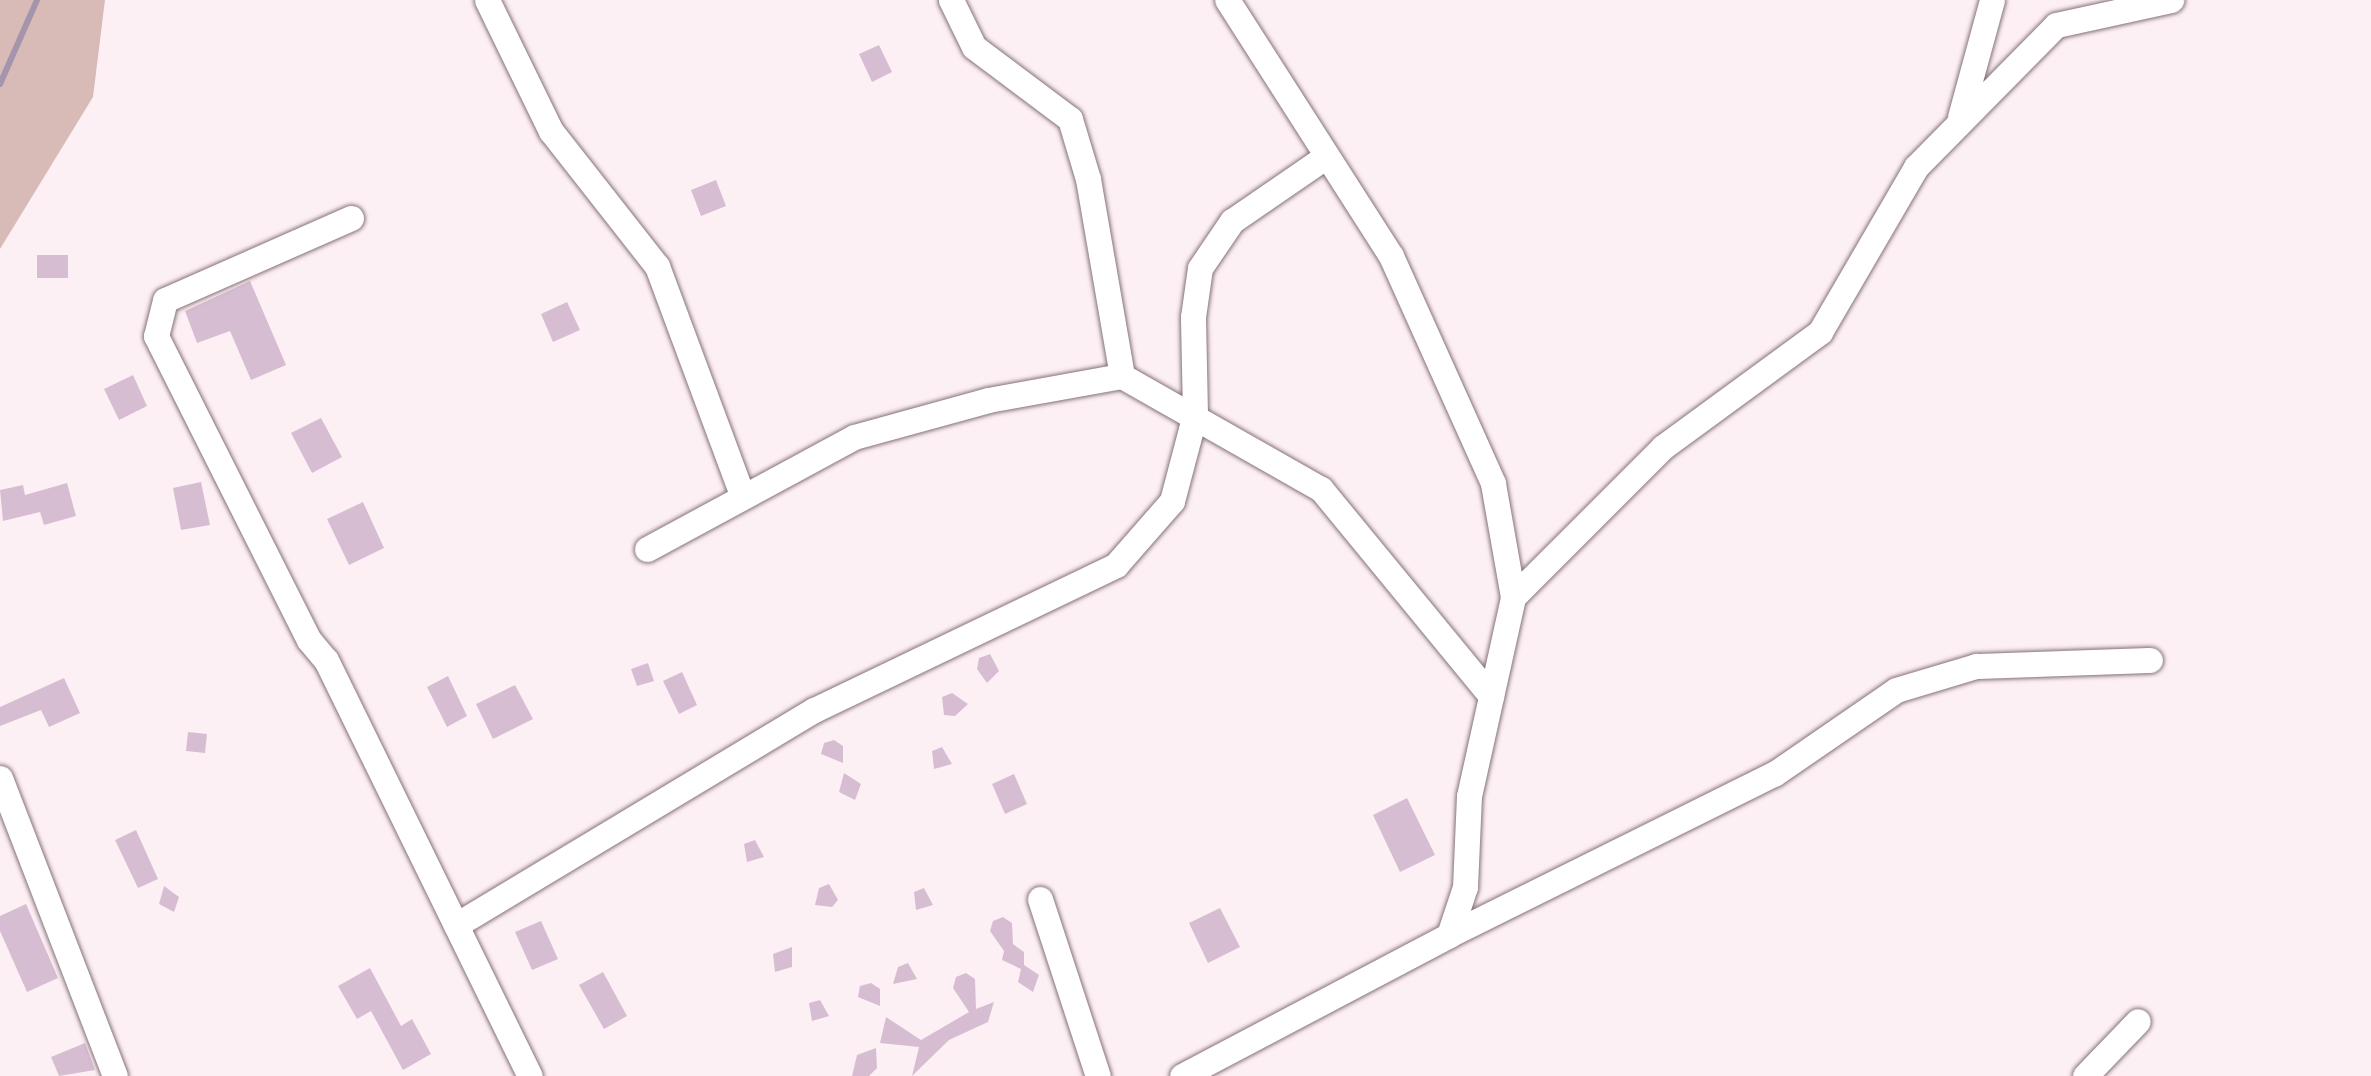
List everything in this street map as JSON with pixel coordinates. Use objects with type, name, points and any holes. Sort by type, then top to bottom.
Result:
[{"type":"street","points":[[487,0],[551,132],[657,266],[744,497]]},
{"type":"street","points":[[951,0],[974,47],[1070,119],[1088,180],[1122,376]]},
{"type":"street","points":[[1227,0],[1391,256],[1493,483],[1513,598],[1469,796],[1465,887],[1449,935]]},
{"type":"street","points":[[1960,117],[1992,0]]},
{"type":"street","points":[[1513,598],[1662,447],[1820,332],[1916,168],[1960,117],[2056,25],[2171,0]]},
{"type":"street","points":[[456,925],[814,710],[1116,565],[1172,501],[1195,414],[1193,317],[1200,268],[1232,221],[1326,157]]},
{"type":"street","points":[[351,218],[165,300],[156,336],[530,1076]]},
{"type":"street","points":[[647,549],[854,437],[988,400],[1122,376],[1195,414],[1321,489],[1491,696]]},
{"type":"street","points":[[1182,1076],[1449,935],[1774,774],[1896,690],[1976,666],[2150,660]]},
{"type":"street","points":[[0,778],[115,1076]]},
{"type":"street","points":[[1040,899],[1098,1076]]},
{"type":"street","points":[[2085,1076],[2138,1021]]},
{"type":"shaded area","points":[[0,0],[105,0],[93,97],[0,249]]},
{"type":"building","points":[[879,45],[892,72],[872,82],[859,54]]},
{"type":"building","points":[[716,180],[726,206],[701,216],[691,190]]},
{"type":"building","points":[[37,255],[68,255],[68,278],[37,278]]},
{"type":"building","points":[[250,281],[286,365],[251,380],[230,331],[197,343],[185,311]]},
{"type":"building","points":[[567,302],[580,330],[553,342],[541,314]]},
{"type":"building","points":[[133,375],[147,406],[119,420],[104,389]]},
{"type":"building","points":[[321,418],[342,457],[312,473],[291,433]]},
{"type":"building","points":[[201,482],[210,525],[181,530],[173,488]]},
{"type":"building","points":[[67,483],[76,516],[44,525],[40,512],[3,521],[0,490],[23,485],[25,495]]},
{"type":"building","points":[[363,502],[384,548],[349,565],[327,519]]},
{"type":"building","points":[[990,654],[999,671],[987,683],[977,669],[979,658]]},
{"type":"building","points":[[648,663],[654,681],[637,686],[631,669]]},
{"type":"building","points":[[682,672],[697,705],[679,714],[663,681]]},
{"type":"building","points":[[448,676],[467,716],[447,727],[427,687]]},
{"type":"building","points":[[64,678],[80,713],[49,727],[41,710],[0,726],[0,707]]},
{"type":"building","points":[[515,685],[533,719],[493,739],[476,704]]},
{"type":"building","points":[[952,693],[968,704],[955,716],[944,715],[942,697]]},
{"type":"building","points":[[188,732],[207,734],[205,753],[186,751]]},
{"type":"building","points":[[834,740],[843,746],[843,763],[821,754],[824,743]]},
{"type":"building","points":[[942,747],[952,764],[934,769],[932,751]]},
{"type":"building","points":[[844,773],[861,784],[855,800],[839,792]]},
{"type":"building","points":[[1014,774],[1027,804],[1005,814],[992,784]]},
{"type":"building","points":[[1407,798],[1435,855],[1400,872],[1373,815]]},
{"type":"building","points":[[136,830],[158,879],[138,888],[115,840]]},
{"type":"building","points":[[755,840],[764,857],[747,862],[744,844]]},
{"type":"building","points":[[829,884],[838,900],[832,907],[815,905],[819,888]]},
{"type":"building","points":[[164,886],[179,897],[174,912],[159,904]]},
{"type":"building","points":[[924,888],[933,905],[916,910],[914,892]]},
{"type":"building","points":[[26,904],[58,978],[27,992],[0,931],[0,916]]},
{"type":"building","points":[[1220,908],[1240,947],[1208,963],[1189,923]]},
{"type":"building","points":[[1003,917],[1012,923],[1013,944],[1024,952],[1024,965],[1039,975],[1033,992],[1018,982],[1021,969],[1002,960],[1004,951],[990,931],[993,921]]},
{"type":"building","points":[[541,921],[558,959],[532,970],[515,932]]},
{"type":"building","points":[[792,947],[792,967],[775,972],[773,954]]},
{"type":"building","points":[[908,963],[917,979],[893,984],[898,967]]},
{"type":"building","points":[[370,968],[401,1026],[412,1019],[431,1054],[403,1070],[371,1011],[357,1019],[338,986]]},
{"type":"building","points":[[603,972],[627,1016],[604,1029],[579,985]]},
{"type":"building","points":[[966,973],[975,979],[976,1009],[994,1002],[988,1022],[949,1040],[912,1076],[919,1047],[880,1043],[886,1017],[921,1040],[969,1012],[953,988],[956,977]]},
{"type":"building","points":[[871,983],[880,989],[880,1006],[858,997],[860,986]]},
{"type":"building","points":[[820,1000],[829,1016],[812,1021],[809,1003]]},
{"type":"building","points":[[85,1043],[95,1070],[59,1076],[51,1057]]},
{"type":"building","points":[[876,1048],[877,1068],[869,1076],[852,1076],[857,1055]]},
{"type":"waterway","points":[[0,84],[37,0]]}]
